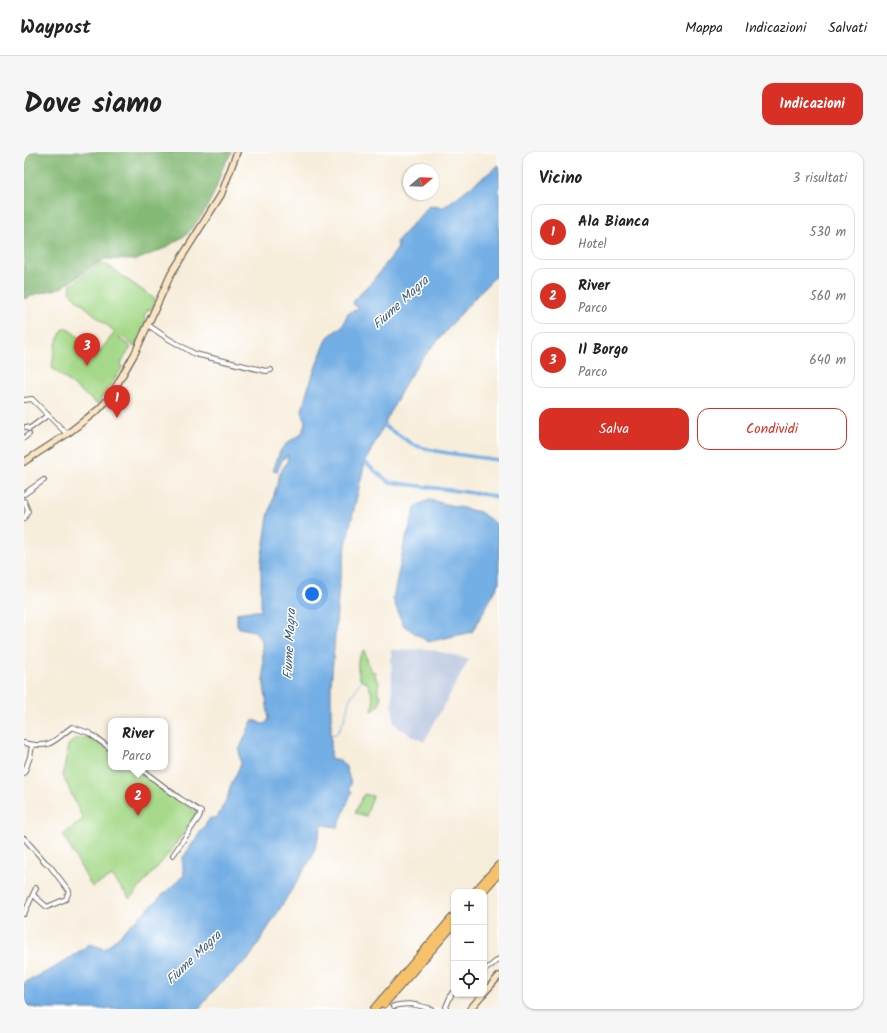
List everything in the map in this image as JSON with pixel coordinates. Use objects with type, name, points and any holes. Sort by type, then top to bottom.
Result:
[{"type":"highway","points":[[478,889],[499,865]]},
{"type":"highway","points":[[485,889],[499,873]]},
{"type":"highway","points":[[374,1009],[451,919]]},
{"type":"highway","points":[[380,1009],[453,925]]},
{"type":"main road","points":[[24,462],[67,434],[99,409],[110,397],[135,353],[171,274],[221,195],[237,152]]},
{"type":"main road","points":[[487,989],[499,976]]},
{"type":"main road","points":[[470,1009],[480,997]]},
{"type":"street","points":[[148,325],[195,354],[266,371],[271,370]]},
{"type":"street","points":[[24,400],[32,398],[67,434]]},
{"type":"street","points":[[26,427],[29,429],[48,415]]},
{"type":"street","points":[[24,438],[29,434]]},
{"type":"street","points":[[24,494],[44,480]]},
{"type":"street","points":[[24,501],[28,511],[24,519]]},
{"type":"street","points":[[24,743],[32,745],[47,745],[72,727],[89,733],[108,747]]},
{"type":"street","points":[[24,773],[30,757],[32,745]]},
{"type":"street","points":[[142,770],[179,798],[201,812],[173,855]]},
{"type":"street","points":[[24,838],[50,866],[69,891],[66,900],[46,907],[34,895]]},
{"type":"street","points":[[24,914],[36,888]]},
{"type":"street","points":[[487,969],[499,959]]},
{"type":"street","points":[[445,1009],[451,995]]},
{"type":"street","points":[[394,1006],[411,1004],[431,1009]]},
{"type":"shaded area","points":[[428,649],[469,659],[424,742],[400,729],[393,720],[391,650]]},
{"type":"green space","points":[[24,152],[232,152],[223,167],[214,193],[203,214],[187,234],[165,248],[136,260],[104,259],[61,288],[36,294],[24,299]]},
{"type":"green space","points":[[103,262],[156,300],[151,310],[148,309],[144,316],[146,321],[135,347],[121,336],[119,338],[131,347],[121,363],[122,368],[97,404],[52,368],[57,341],[65,327],[99,352],[115,332],[70,292],[71,285]]},
{"type":"green space","points":[[364,650],[371,671],[375,672],[376,680],[379,681],[378,693],[381,696],[379,705],[373,711],[373,697],[371,691],[368,684],[360,679],[358,671],[358,660]]},
{"type":"green space","points":[[89,737],[108,749],[108,770],[138,770],[197,813],[170,852],[130,899],[112,876],[92,887],[63,835],[83,819],[63,776],[68,745],[75,739]]},
{"type":"green space","points":[[364,794],[373,796],[366,816],[355,813]]},
{"type":"water","name":"Fiume Magra","points":[[499,165],[499,273],[480,292],[420,361],[406,382],[365,462],[348,535],[339,585],[331,686],[331,759],[340,760],[346,767],[351,784],[349,788],[352,791],[338,827],[322,825],[312,857],[248,960],[215,988],[199,1009],[44,1009],[24,1006],[24,983],[54,968],[90,944],[105,949],[184,875],[182,859],[210,818],[217,818],[241,764],[239,750],[252,721],[265,724],[269,719],[264,685],[262,642],[255,631],[239,628],[237,624],[237,613],[261,611],[261,562],[268,517],[280,473],[287,462],[288,455],[282,460],[277,472],[273,471],[280,451],[288,442],[299,436],[303,431],[305,422],[302,410],[307,391],[328,337],[342,326],[348,313],[358,309],[358,307],[353,304],[354,301],[365,288],[368,287],[398,248],[396,242],[429,206],[444,207]]},
{"type":"water","points":[[429,500],[480,512],[499,526],[499,584],[472,632],[428,642],[403,625],[393,599],[404,545],[416,506]]},
{"type":"waterway","points":[[381,424],[414,445],[445,453],[499,460]]},
{"type":"waterway","points":[[362,459],[389,482],[488,495],[499,498]]},
{"type":"waterway","points":[[332,735],[338,732],[345,718],[349,701],[361,680]]},
{"type":"place","name":"Il Borgo","points":[[87,366]]},
{"type":"place","name":"Ala Bianca","points":[[117,418]]},
{"type":"place","name":"River","points":[[138,816]]}]
